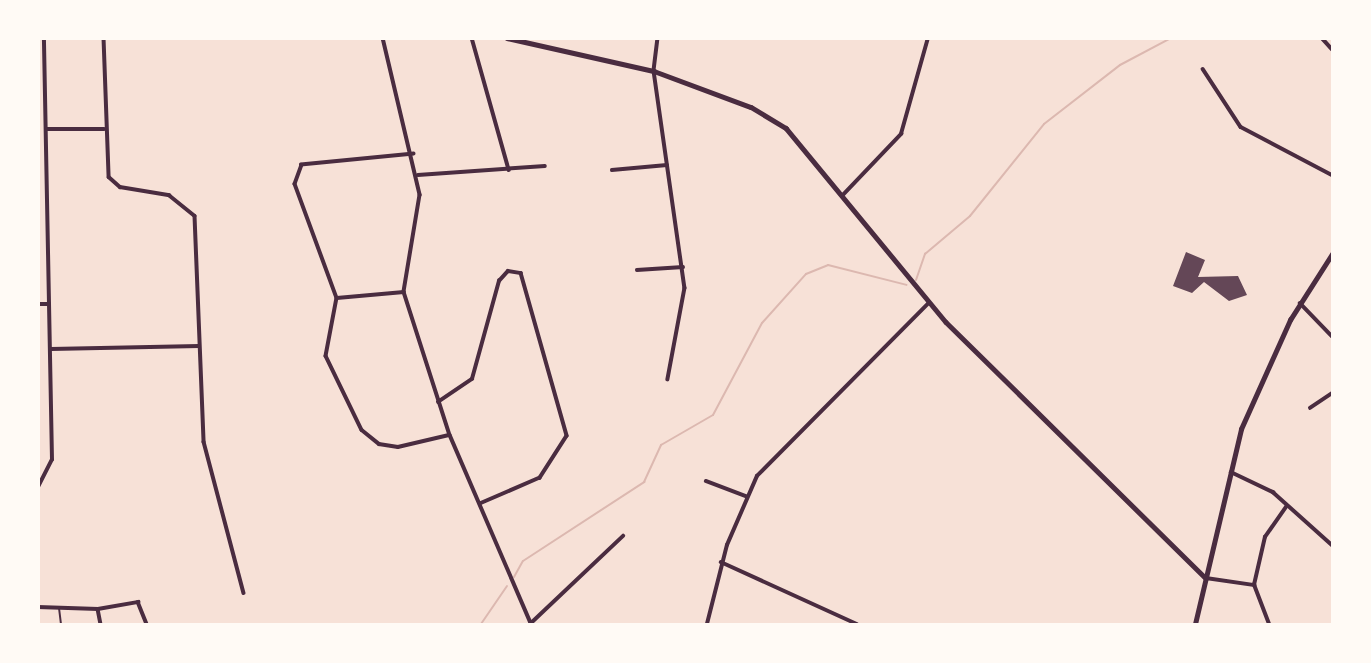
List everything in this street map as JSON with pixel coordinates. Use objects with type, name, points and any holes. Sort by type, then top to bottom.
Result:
[{"type":"street","points":[[38,487],[52,460],[44,38]]},
{"type":"street","points":[[104,38],[104,129],[114,184],[164,192],[195,216],[207,460],[244,593]]},
{"type":"street","points":[[383,38],[418,175],[419,210],[404,292],[450,435],[530,624],[623,537]]},
{"type":"street","points":[[472,38],[509,170]]},
{"type":"street","points":[[507,38],[654,72],[773,118],[842,196],[929,303],[1206,578],[1254,585]]},
{"type":"street","points":[[658,38],[654,72],[683,267],[684,309],[668,379]]},
{"type":"street","points":[[842,196],[901,134],[929,38]]},
{"type":"street","points":[[1322,38],[1332,49]]},
{"type":"street","points":[[1203,69],[1241,127],[1332,176]]},
{"type":"street","points":[[46,129],[104,129]]},
{"type":"street","points":[[414,154],[296,170],[298,202],[337,298],[326,356],[365,435],[380,444],[409,447],[450,435]]},
{"type":"street","points":[[612,170],[667,165]]},
{"type":"street","points":[[418,175],[545,166]]},
{"type":"street","points":[[1195,625],[1229,471],[1256,391],[1300,303],[1332,254]]},
{"type":"street","points":[[1325,264],[1332,266]]},
{"type":"street","points":[[637,270],[683,267]]},
{"type":"street","points":[[438,402],[472,379],[499,281],[508,271],[521,273],[567,415],[567,436],[540,478],[479,505]]},
{"type":"street","points":[[337,298],[404,292]]},
{"type":"street","points":[[707,625],[722,562],[746,496],[770,462],[929,303]]},
{"type":"street","points":[[1300,303],[1332,337]]},
{"type":"street","points":[[38,304],[49,304]]},
{"type":"street","points":[[51,348],[200,345]]},
{"type":"street","points":[[1310,408],[1332,393]]},
{"type":"street","points":[[1229,471],[1261,484],[1332,545]]},
{"type":"street","points":[[706,481],[746,496]]},
{"type":"street","points":[[1269,625],[1254,585],[1265,537],[1286,507]]},
{"type":"street","points":[[722,562],[857,625]]},
{"type":"street","points":[[38,607],[98,609],[138,602],[148,625]]},
{"type":"street","points":[[98,609],[101,625]]},
{"type":"lane","points":[[59,608],[61,625]]},
{"type":"building","points":[[1186,252],[1205,260],[1198,277],[1238,276],[1247,295],[1229,301],[1204,282],[1192,293],[1173,286]]},
{"type":"waterway","points":[[916,280],[925,254],[970,216],[1044,124],[1120,65],[1171,38]]},
{"type":"waterway","points":[[514,577],[523,561],[644,482],[661,445],[713,415],[762,323],[806,274],[828,265],[907,285]]},
{"type":"waterway","points":[[481,624],[507,586]]}]
